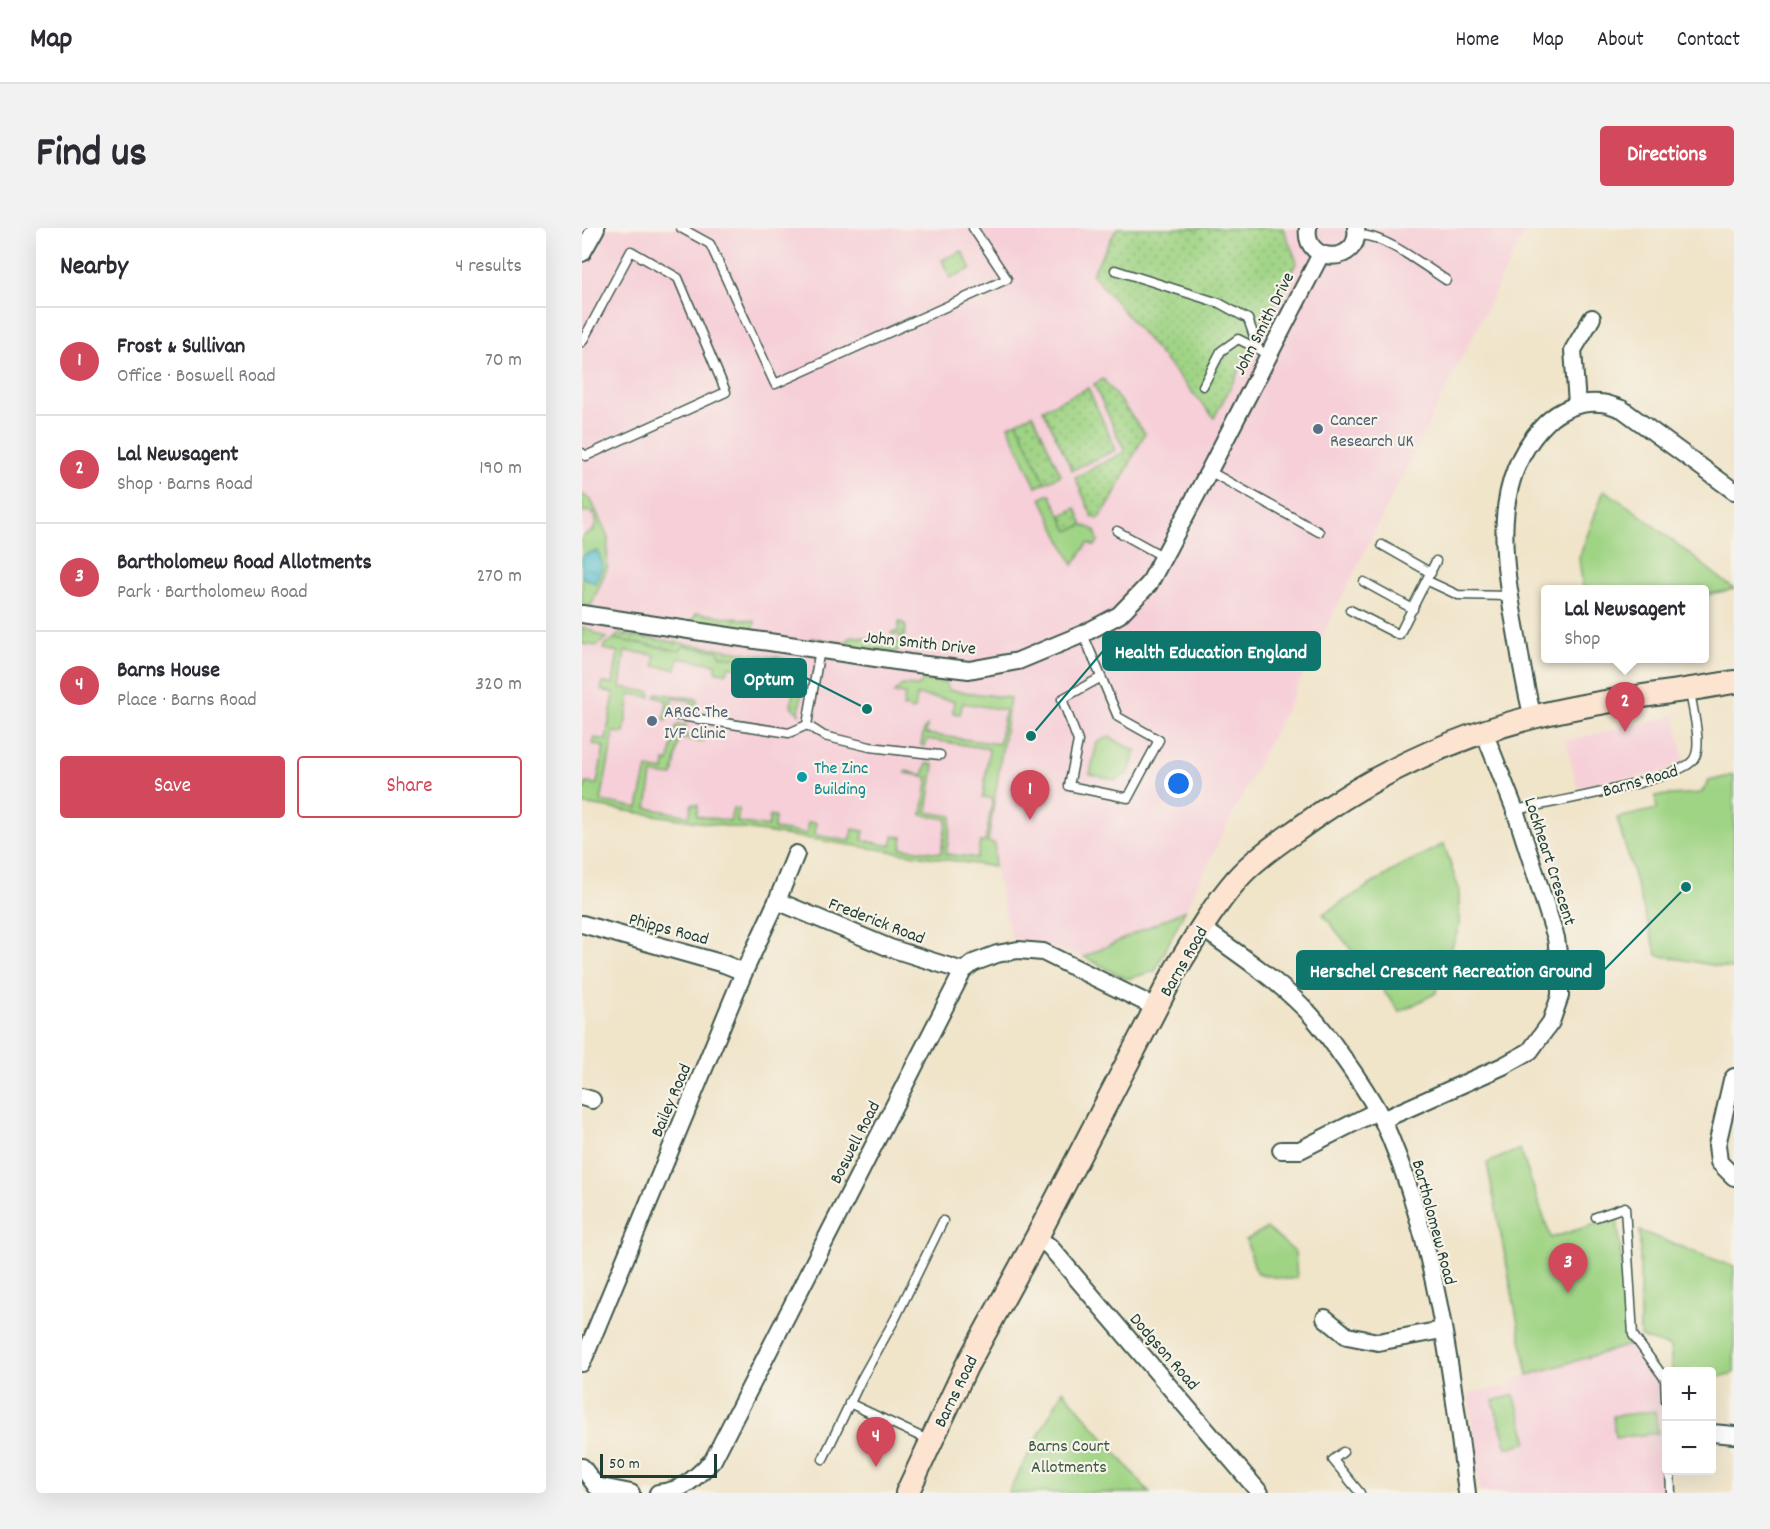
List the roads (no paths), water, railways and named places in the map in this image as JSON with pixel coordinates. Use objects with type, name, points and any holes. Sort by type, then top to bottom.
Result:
[{"type":"street","points":[[583,248],[596,228]]},
{"type":"street","points":[[1308,228],[1309,242],[1314,249],[1330,256],[1339,256],[1346,252],[1352,246],[1356,231]]},
{"type":"street","name":"John Smith Drive","points":[[582,615],[969,670],[1018,661],[1083,634],[1119,615],[1149,584],[1209,471],[1263,351],[1321,254]]},
{"type":"street","points":[[1578,404],[1573,350],[1592,318]]},
{"type":"street","points":[[1533,717],[1509,596],[1503,522],[1512,477],[1531,437],[1554,415],[1578,404],[1601,402],[1622,409],[1734,491]]},
{"type":"street","name":"Barns Road","points":[[907,1493],[966,1367],[1037,1237],[1176,969],[1239,877],[1276,845],[1322,812],[1419,756],[1533,717],[1641,696],[1734,682]]},
{"type":"street","name":"Lockheart Crescent","points":[[1281,1150],[1300,1150],[1503,1066],[1530,1051],[1551,1022],[1560,996],[1560,968],[1556,938],[1515,810],[1484,732]]},
{"type":"street","name":"Bailey Road","points":[[582,1363],[744,972],[796,854]]},
{"type":"street","name":"Frederick Road","points":[[777,901],[890,948],[963,971]]},
{"type":"street","name":"Phipps Road","points":[[582,924],[724,963],[744,972]]},
{"type":"street","name":"Bartholomew Road","points":[[1202,928],[1248,961],[1303,1006],[1354,1072],[1380,1116],[1407,1183],[1428,1261],[1442,1330],[1467,1493]]},
{"type":"street","points":[[963,971],[973,963],[997,954],[1018,950],[1043,952],[1157,1008]]},
{"type":"street","name":"Boswell Road","points":[[658,1493],[669,1492],[690,1483],[713,1460],[963,971]]},
{"type":"street","points":[[1734,1077],[1717,1145],[1719,1162],[1734,1177]]},
{"type":"street","name":"Dodgson Road","points":[[1037,1237],[1050,1247],[1260,1493]]},
{"type":"street","points":[[1325,1318],[1347,1336],[1378,1342],[1442,1330]]},
{"type":"street","points":[[1716,1433],[1734,1435]]},
{"type":"street","points":[[582,1467],[593,1490],[632,1493]]},
{"type":"lane","points":[[681,228],[710,244],[775,384],[1007,279],[973,228]]},
{"type":"lane","points":[[1356,231],[1383,241],[1446,280]]},
{"type":"lane","points":[[582,342],[631,251],[678,278],[726,392],[586,456],[582,453]]},
{"type":"lane","points":[[1115,270],[1219,303],[1248,320],[1263,351]]},
{"type":"lane","points":[[1203,386],[1221,351],[1238,339],[1263,351]]},
{"type":"lane","points":[[1209,471],[1319,532]]},
{"type":"lane","points":[[1117,531],[1164,557]]},
{"type":"lane","points":[[1382,545],[1458,595],[1509,596]]},
{"type":"lane","points":[[1350,610],[1399,635],[1436,561]]},
{"type":"lane","points":[[1364,582],[1413,609]]},
{"type":"lane","points":[[1083,634],[1118,717],[1159,740],[1128,798],[1069,786],[1078,741],[1062,699],[1100,678]]},
{"type":"lane","points":[[807,725],[820,649]]},
{"type":"lane","name":"Barns Road","points":[[1515,810],[1640,784],[1684,767],[1694,760],[1698,748],[1690,690]]},
{"type":"lane","points":[[674,715],[789,733],[807,725]]},
{"type":"lane","points":[[807,725],[824,736],[858,744],[940,755]]},
{"type":"lane","points":[[1596,1217],[1625,1207],[1633,1335],[1662,1375]]},
{"type":"lane","points":[[823,1459],[849,1403],[895,1319],[943,1221]]},
{"type":"lane","points":[[849,1403],[931,1441]]},
{"type":"lane","points":[[1343,1452],[1333,1460],[1360,1493]]},
{"type":"lane","points":[[1670,1475],[1671,1493]]},
{"type":"water","points":[[598,551],[603,566],[595,583],[582,577],[582,556]]},
{"type":"place","name":"Cancer Research UK","points":[[1318,429]]},
{"type":"place","name":"Optum","points":[[867,709]]},
{"type":"place","name":"ARGC The IVF Clinic","points":[[652,721]]},
{"type":"place","name":"Lal Newsagent","points":[[1625,732]]},
{"type":"place","name":"Health Education England","points":[[1031,736]]},
{"type":"place","name":"The Zinc Building","points":[[802,777]]},
{"type":"place","name":"Frost & Sullivan","points":[[1030,820]]},
{"type":"place","name":"Herschel Crescent Recreation Ground","points":[[1686,887]]},
{"type":"place","name":"Bartholomew Road Allotments","points":[[1568,1293]]},
{"type":"place","name":"Barns House","points":[[876,1467]]},
{"type":"park label","name":"Barns Court Allotments","points":[[1069,1455]]}]
